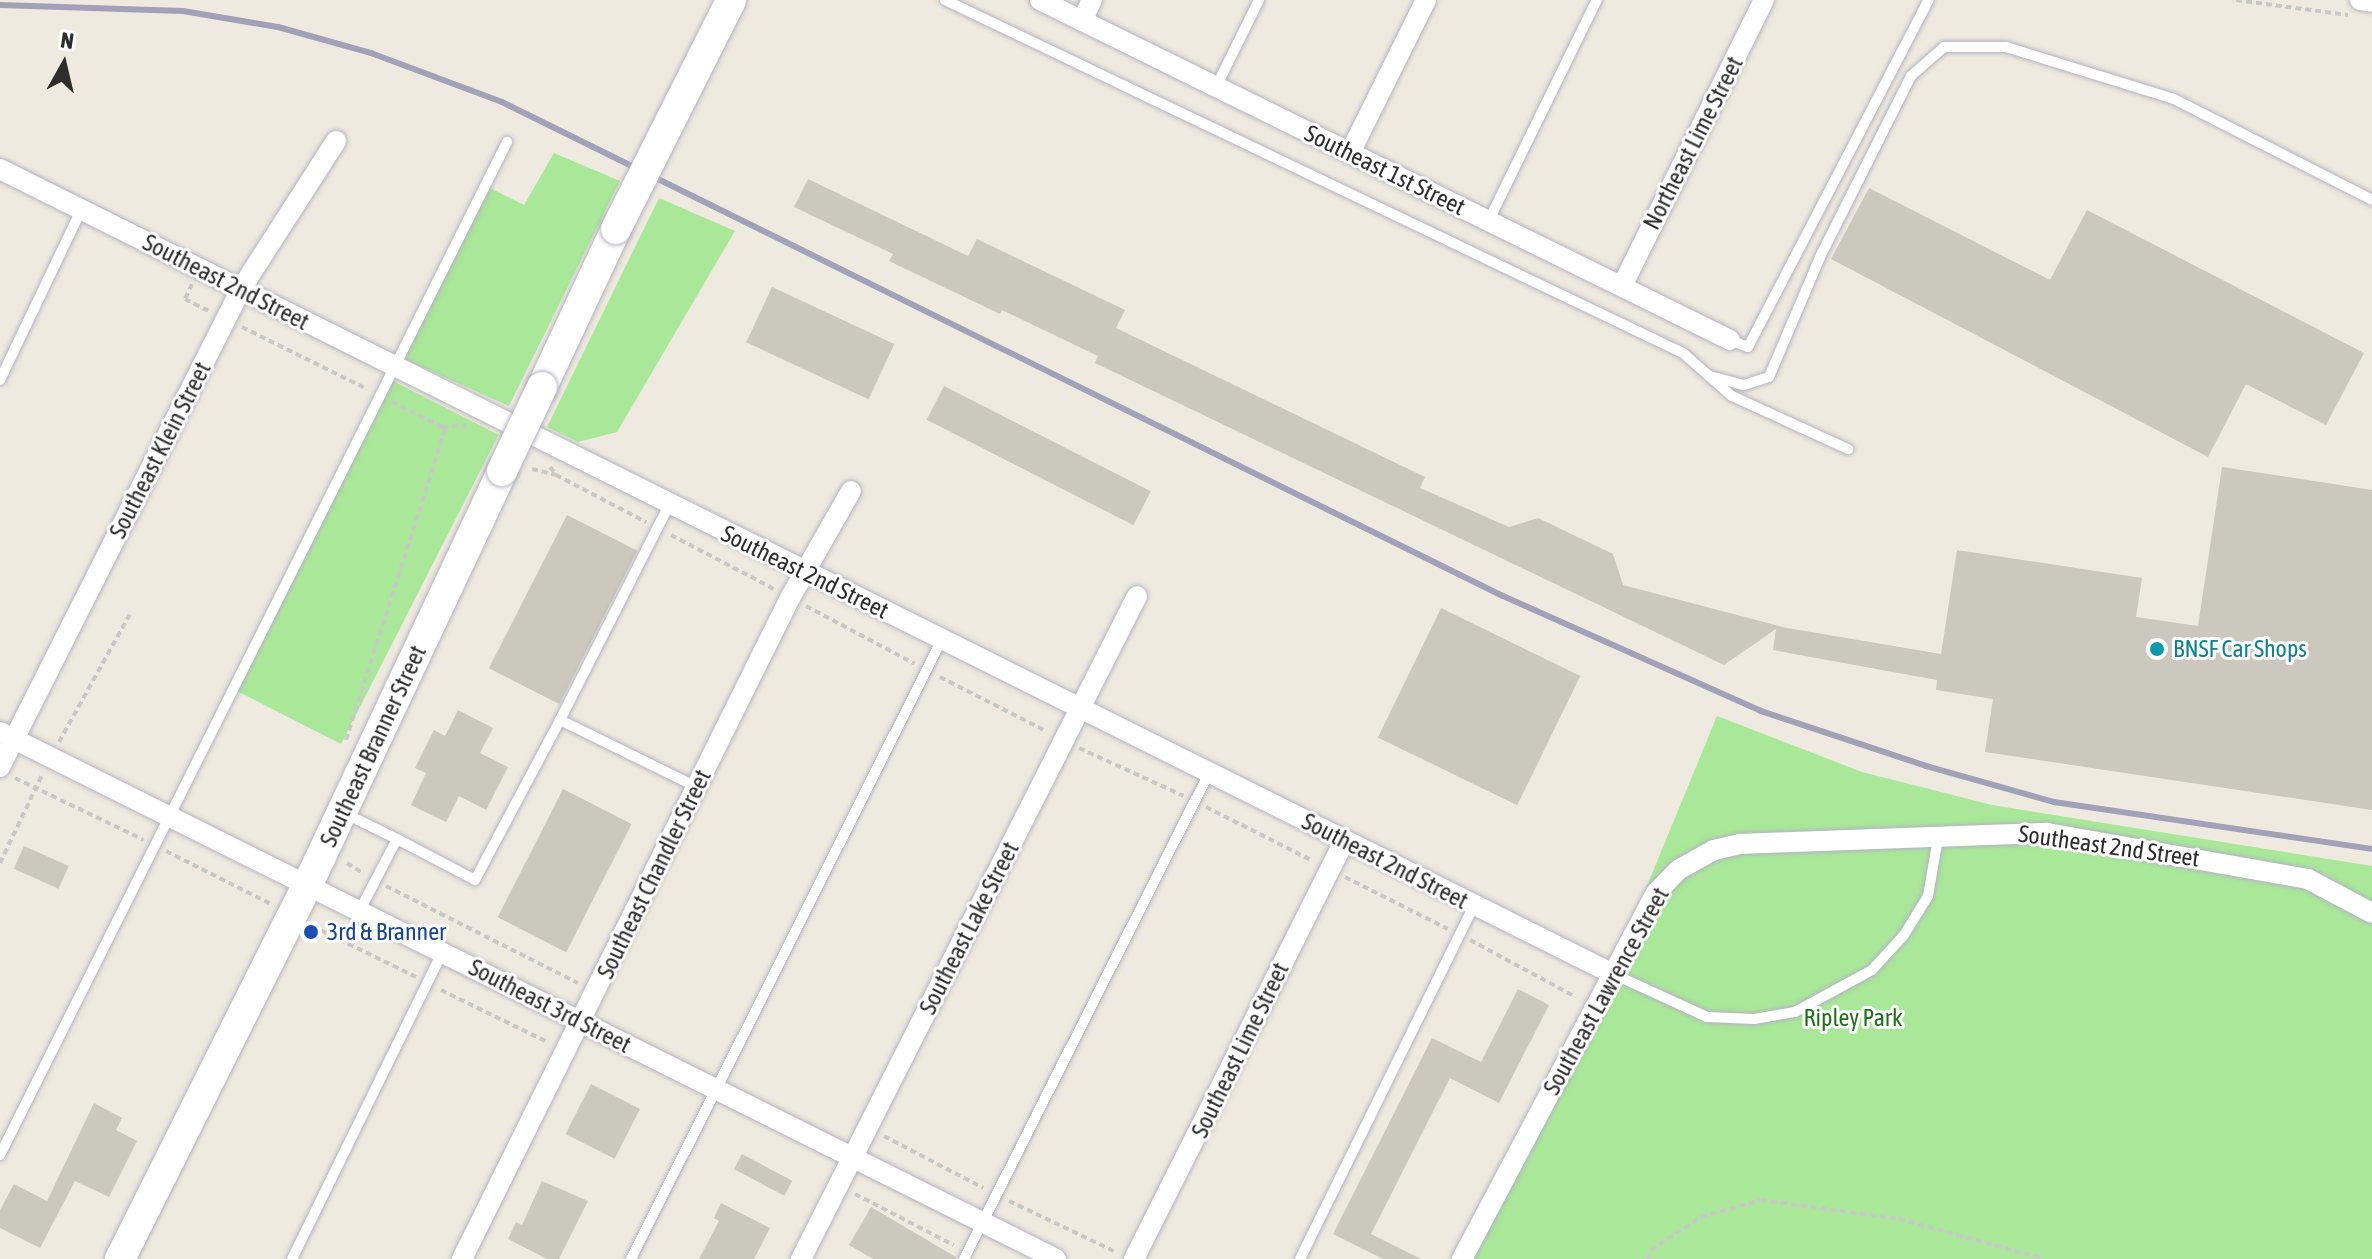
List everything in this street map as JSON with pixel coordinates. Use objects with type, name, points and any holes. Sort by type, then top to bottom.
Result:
[{"type":"main road","name":"Southeast Branner Street","points":[[120,1259],[308,884],[353,817],[516,473],[542,387],[616,229],[731,0]]},
{"type":"street","name":"Southeast 1st Street","points":[[1040,0],[1730,340]]},
{"type":"street","points":[[1082,21],[1092,0]]},
{"type":"street","points":[[1350,153],[1426,0]]},
{"type":"street","name":"Northeast Lime Street","points":[[1622,286],[1764,0]]},
{"type":"street","points":[[2357,8],[2372,2]]},
{"type":"street","name":"Southeast Klein Street","points":[[0,767],[7,735],[241,289],[336,141]]},
{"type":"street","name":"Southeast 2nd Street","points":[[0,169],[1611,973]]},
{"type":"street","name":"Southeast Chandler Street","points":[[462,1259],[790,598],[851,491]]},
{"type":"street","name":"Southeast Lake Street","points":[[801,1259],[1137,596]]},
{"type":"street","name":"Southeast 3rd Street","points":[[7,735],[1056,1259]]},
{"type":"street","name":"Southeast 2nd Street","points":[[1835,840],[1938,838],[2005,832],[2074,836],[2308,879],[2372,913]]},
{"type":"street","name":"Southeast Lawrence Street","points":[[1462,1259],[1656,893],[1699,856],[1740,844],[1835,840]]},
{"type":"street","name":"Southeast Lime Street","points":[[1134,1259],[1344,841]]},
{"type":"lane","points":[[945,0],[1683,353],[1732,396],[1848,449]]},
{"type":"lane","points":[[1216,87],[1259,0]]},
{"type":"lane","points":[[1489,220],[1597,0]]},
{"type":"lane","points":[[1730,340],[1748,347],[1929,0]]},
{"type":"lane","points":[[1708,375],[1744,385],[1769,377],[1822,253],[1911,76],[1944,47],[2006,47],[2174,99],[2372,200]]},
{"type":"lane","points":[[0,1155],[391,366],[507,142]]},
{"type":"lane","points":[[0,380],[81,210]]},
{"type":"lane","points":[[353,817],[475,880],[669,505]]},
{"type":"lane","points":[[631,1259],[942,639]]},
{"type":"lane","points":[[560,720],[697,787]]},
{"type":"lane","points":[[965,1256],[1209,773]]},
{"type":"lane","points":[[1611,973],[1707,1017],[1754,1019],[1795,1012],[1872,970],[1904,935],[1928,896],[1938,838]]},
{"type":"lane","points":[[360,910],[397,839]]},
{"type":"lane","points":[[1300,1259],[1474,905]]},
{"type":"lane","points":[[292,1259],[443,951]]},
{"type":"path","points":[[2236,0],[2357,8]]},
{"type":"path","points":[[199,268],[185,299],[442,427],[474,424]]},
{"type":"path","points":[[546,461],[556,475]]},
{"type":"path","points":[[516,473],[533,467],[556,475],[1065,741],[1195,801],[1578,994],[1571,1007]]},
{"type":"path","points":[[0,863],[51,757],[131,612]]},
{"type":"path","points":[[353,817],[346,865],[578,983]]},
{"type":"path","points":[[839,1186],[965,1256]]},
{"type":"path","points":[[1648,1259],[1651,1250],[1701,1217],[1761,1200],[1899,1219],[2044,1259]]},
{"type":"green space","points":[[554,153],[620,181],[509,406],[400,357],[488,187],[524,205]]},
{"type":"green space","points":[[659,198],[735,231],[617,432],[578,442],[547,427]]},
{"type":"green space","points":[[389,379],[499,435],[341,744],[231,688]]},
{"type":"green space","name":"Ripley Park","points":[[1717,716],[1862,772],[1992,805],[2372,866],[2372,1259],[1467,1259],[1611,973]]},
{"type":"building","name":"BNSF Car Shops","points":[[808,179],[968,256],[977,239],[1125,310],[1116,328],[1425,477],[1420,488],[1509,527],[1538,518],[1613,554],[1623,585],[1787,628],[1941,654],[1957,550],[2142,578],[2136,617],[2198,626],[2222,467],[2372,490],[2372,810],[1985,752],[1993,699],[1936,690],[1937,680],[1773,650],[1776,629],[1724,665],[1095,363],[1098,356],[889,261],[893,254],[794,207]]},
{"type":"building","points":[[1869,188],[2050,280],[2087,210],[2364,353],[2326,425],[2246,384],[2208,457],[1831,259]]},
{"type":"building","points":[[772,287],[894,344],[869,399],[746,342]]},
{"type":"building","points":[[944,386],[1151,491],[1133,525],[927,420]]},
{"type":"building","points":[[567,515],[637,551],[559,704],[489,668]]},
{"type":"building","points":[[1441,608],[1580,676],[1517,805],[1378,737]]},
{"type":"building","points":[[458,710],[493,728],[480,753],[508,767],[486,810],[459,796],[446,822],[411,805],[426,773],[415,768],[434,730],[445,736]]},
{"type":"building","points":[[563,789],[632,824],[566,952],[498,917]]},
{"type":"building","points":[[24,846],[69,866],[59,889],[14,869]]},
{"type":"building","points":[[1518,989],[1549,1005],[1499,1103],[1450,1078],[1371,1234],[1421,1259],[1383,1259],[1333,1234],[1432,1038],[1481,1062]]},
{"type":"building","points":[[591,1084],[640,1109],[615,1159],[566,1134]]},
{"type":"building","points":[[94,1103],[122,1118],[116,1130],[137,1141],[109,1197],[75,1181],[40,1248],[0,1228],[0,1210],[14,1184],[47,1201]]},
{"type":"building","points":[[742,1154],[792,1181],[784,1196],[734,1169]]},
{"type":"building","points":[[542,1181],[588,1201],[559,1259],[547,1259],[508,1239],[516,1222],[522,1225]]},
{"type":"building","points":[[721,1203],[770,1228],[754,1259],[699,1259],[719,1221],[714,1218]]},
{"type":"building","points":[[871,1207],[956,1259],[873,1259],[849,1245]]},
{"type":"railway","points":[[0,5],[183,11],[278,27],[371,53],[502,102],[1503,596],[1761,711],[1926,766],[2054,802],[2372,849]]},
{"type":"place","name":"BNSF Car Shops","points":[[2157,649]]},
{"type":"place","name":"3rd & Branner","points":[[311,932]]}]
